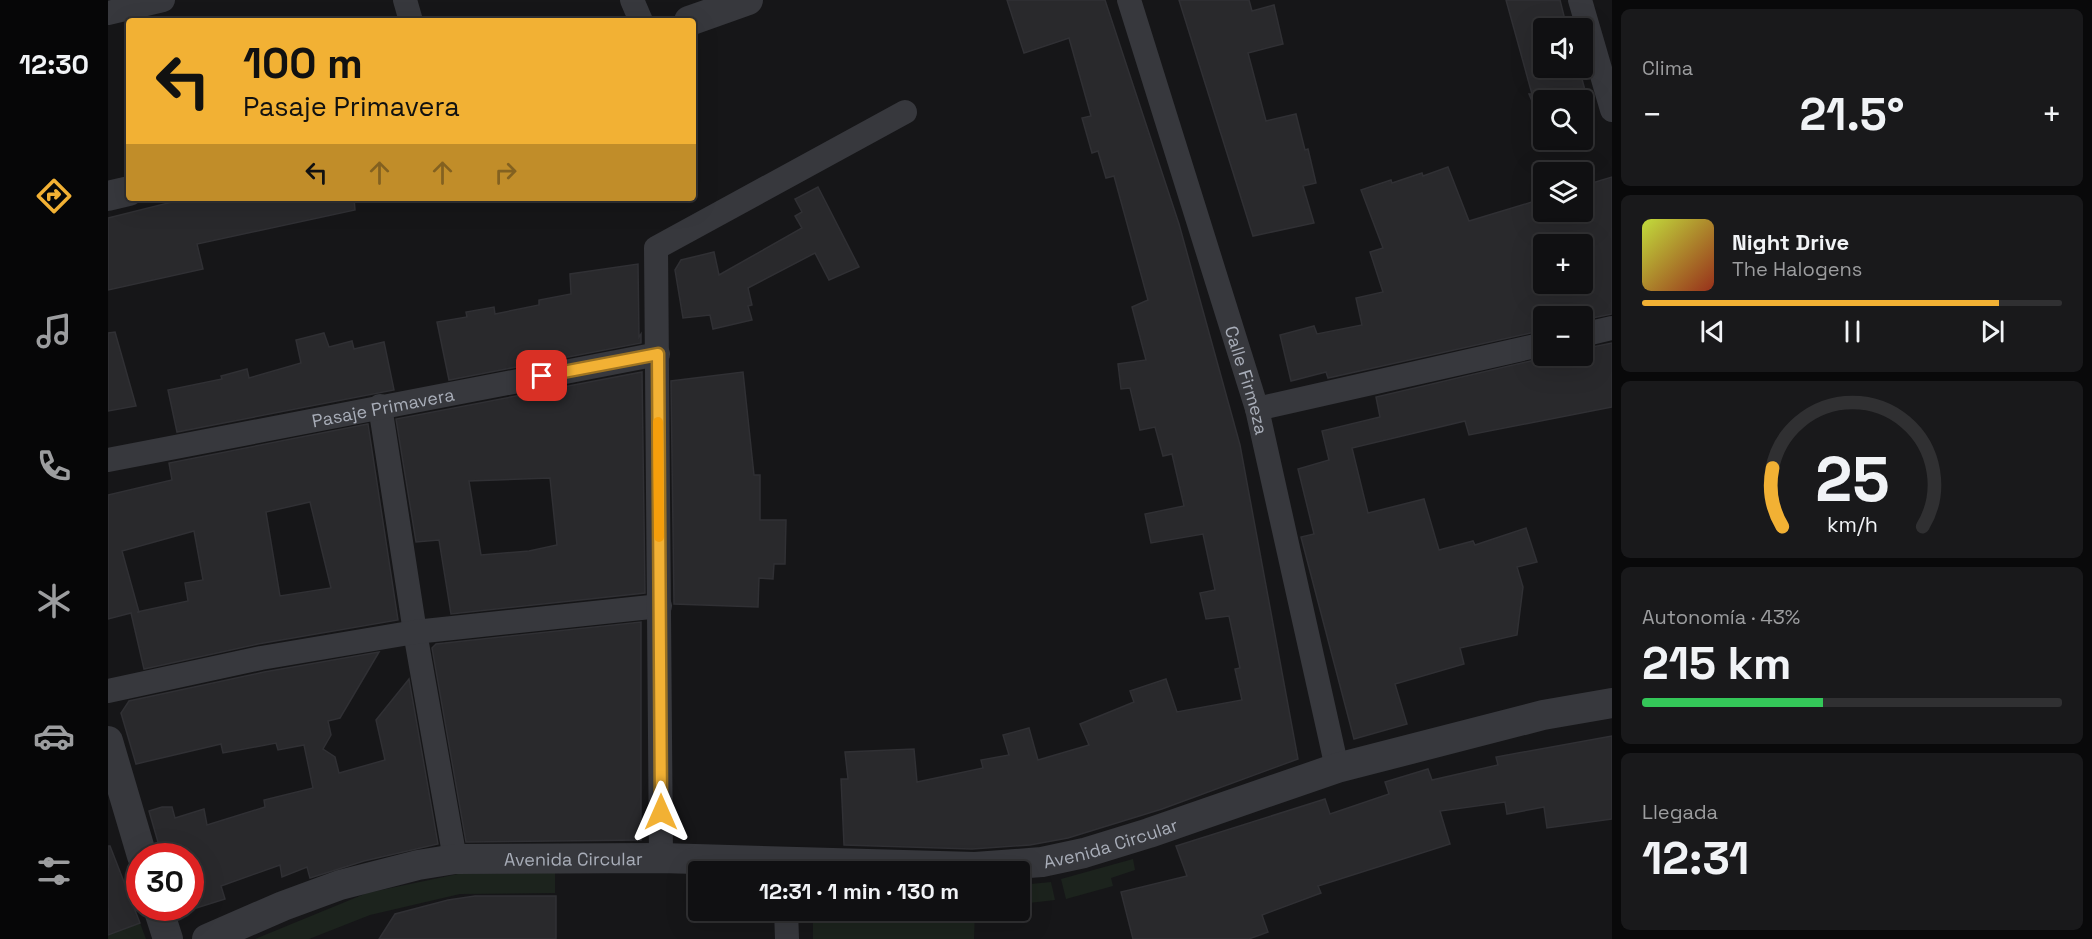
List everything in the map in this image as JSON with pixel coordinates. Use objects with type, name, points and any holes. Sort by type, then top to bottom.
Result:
[{"type":"street","points":[[108,13],[163,0]]},
{"type":"street","points":[[405,0],[410,18]]},
{"type":"street","points":[[632,0],[640,18]]},
{"type":"street","points":[[696,19],[748,0]]},
{"type":"street","name":"Calle Firmeza","points":[[1129,0],[1257,409],[1337,768]]},
{"type":"street","points":[[1580,0],[1612,110]]},
{"type":"street","points":[[661,858],[656,248],[906,112]]},
{"type":"street","points":[[108,196],[126,191]]},
{"type":"street","points":[[1593,332],[1612,328]]},
{"type":"street","points":[[1257,409],[1533,346]]},
{"type":"street","name":"Pasaje Primavera","points":[[108,460],[658,354]]},
{"type":"street","points":[[380,406],[415,632],[455,859]]},
{"type":"street","points":[[108,691],[261,658],[415,632],[660,606]]},
{"type":"street","name":"Avenida Circular","points":[[1030,863],[1084,853],[1149,833],[1337,768],[1543,715],[1612,703]]},
{"type":"street","points":[[108,741],[138,843]]},
{"type":"street","name":"Avenida Circular","points":[[207,939],[340,885],[418,865],[455,859],[661,858],[702,861]]},
{"type":"street","points":[[162,921],[168,939]]},
{"type":"street","points":[[786,921],[787,939]]},
{"type":"shaded area","points":[[1133,859],[1135,870],[1111,878],[1113,886],[1066,899],[1061,879]]},
{"type":"shaded area","points":[[555,873],[555,893],[460,894],[370,915],[309,939],[255,939],[367,893],[458,874]]},
{"type":"shaded area","points":[[1051,882],[1055,900],[1030,903],[1030,884]]},
{"type":"shaded area","points":[[813,921],[975,921],[974,939],[813,939]]},
{"type":"shaded area","points":[[140,923],[146,939],[108,939],[108,935]]},
{"type":"building","points":[[1007,0],[1105,0],[1179,224],[1240,445],[1298,759],[1162,809],[1068,838],[1030,845],[972,849],[844,845],[841,779],[848,779],[845,752],[914,749],[917,782],[983,768],[981,760],[1009,755],[1003,735],[1029,728],[1038,760],[1089,745],[1080,724],[1134,702],[1130,691],[1166,679],[1177,712],[1242,700],[1235,669],[1240,668],[1229,616],[1206,619],[1200,593],[1215,590],[1203,534],[1151,543],[1145,514],[1184,506],[1172,454],[1163,456],[1155,427],[1140,430],[1130,388],[1121,389],[1118,364],[1146,360],[1132,307],[1148,300],[1114,176],[1106,178],[1098,151],[1092,153],[1082,118],[1091,116],[1069,38],[1024,53]]},
{"type":"building","points":[[1179,0],[1249,0],[1252,11],[1274,5],[1283,44],[1248,53],[1266,121],[1296,114],[1316,183],[1303,186],[1314,223],[1253,236]]},
{"type":"building","points":[[1506,0],[1560,0],[1564,18],[1533,18],[1533,78],[1582,78],[1585,90],[1533,90],[1533,104],[1529,94],[1532,94]]},
{"type":"building","points":[[1448,167],[1469,221],[1532,202],[1533,222],[1593,222],[1593,183],[1612,177],[1612,314],[1593,318],[1593,306],[1533,306],[1533,332],[1328,378],[1326,372],[1291,381],[1280,335],[1314,326],[1317,334],[1362,325],[1356,298],[1383,292],[1370,252],[1383,248],[1361,190],[1422,173],[1423,176]]},
{"type":"building","points":[[818,187],[859,267],[829,280],[815,253],[748,288],[752,305],[748,306],[752,320],[713,329],[710,315],[683,318],[675,270],[681,260],[714,252],[719,275],[802,228],[795,216],[802,212],[795,199]]},
{"type":"building","points":[[176,201],[354,201],[355,210],[197,244],[203,269],[108,290],[108,218]]},
{"type":"building","points":[[638,264],[641,343],[449,380],[437,322],[467,317],[466,312],[494,307],[495,314],[539,305],[539,300],[571,294],[570,274]]},
{"type":"building","points":[[115,332],[136,406],[108,411],[108,333]]},
{"type":"building","points":[[324,333],[329,347],[352,341],[354,349],[384,342],[394,390],[177,432],[168,390],[222,379],[221,376],[247,369],[249,378],[301,363],[296,340]]},
{"type":"building","points":[[1612,343],[1612,407],[1469,435],[1465,421],[1352,448],[1368,513],[1424,499],[1439,550],[1473,541],[1475,545],[1526,528],[1537,562],[1517,567],[1523,587],[1517,635],[1460,648],[1464,664],[1395,684],[1407,724],[1354,739],[1301,537],[1314,534],[1298,469],[1329,460],[1322,431],[1380,417],[1376,397],[1533,360],[1533,366],[1593,366],[1593,347]]},
{"type":"building","points":[[642,372],[645,593],[451,614],[439,540],[416,542],[396,419]],"holes":[[[550,478],[557,545],[529,551],[481,555],[469,481]]]},
{"type":"building","points":[[743,372],[754,475],[760,475],[760,520],[786,520],[785,564],[774,564],[773,579],[759,578],[758,607],[674,604],[671,381]]},
{"type":"building","points":[[368,424],[398,620],[258,644],[144,669],[131,613],[108,619],[108,495],[172,480],[169,463]],"holes":[[[310,502],[331,588],[280,596],[266,512]],[[194,531],[203,580],[185,583],[188,601],[139,612],[122,551]]]},
{"type":"building","points":[[641,622],[641,840],[466,842],[432,648],[436,644]]},
{"type":"building","points":[[379,652],[340,718],[328,721],[331,735],[323,749],[335,757],[339,773],[385,760],[376,720],[409,679],[438,844],[364,861],[310,878],[307,867],[282,877],[280,865],[221,886],[225,899],[204,906],[204,843],[158,843],[149,811],[172,807],[175,818],[204,809],[207,825],[265,807],[264,800],[313,788],[304,745],[278,750],[276,743],[223,753],[221,744],[136,764],[121,713],[129,701],[264,672]]},
{"type":"building","points":[[1612,736],[1612,819],[1547,828],[1544,807],[1507,814],[1505,802],[1440,811],[1450,844],[1318,886],[1321,893],[1262,915],[1268,932],[1249,939],[1133,939],[1121,892],[1187,876],[1176,846],[1325,799],[1330,814],[1389,794],[1385,782],[1428,769],[1432,780],[1498,765],[1496,757]]},
{"type":"building","points":[[108,846],[110,846],[126,887],[126,921],[139,921],[140,923],[108,935]]},
{"type":"building","points":[[475,896],[556,896],[556,939],[379,939],[395,914],[448,900]]},
{"type":"slow traffic","points":[[658,422],[659,537]]},
{"type":"route","points":[[542,376],[658,354],[661,812]]}]
